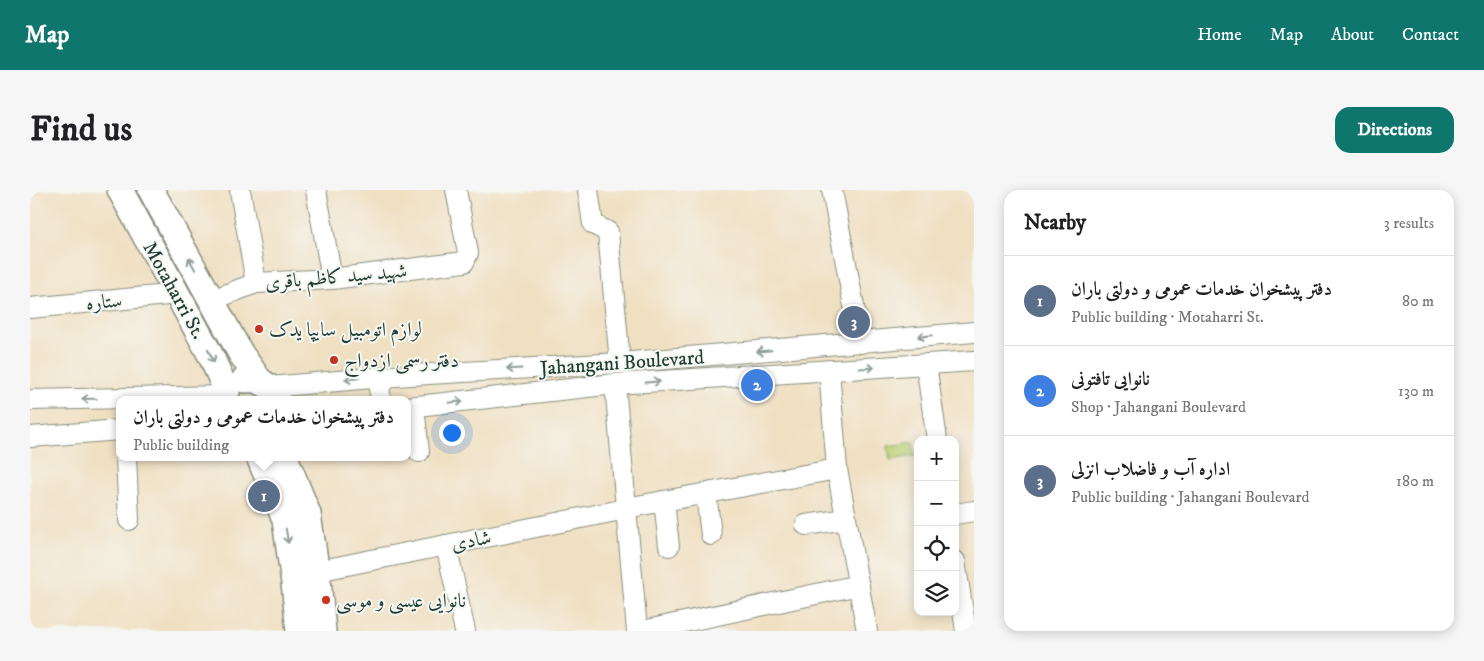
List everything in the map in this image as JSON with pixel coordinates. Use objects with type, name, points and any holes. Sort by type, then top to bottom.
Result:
[{"type":"main road","name":"Motaharri St.","points":[[120,190],[210,354],[225,396]]},
{"type":"main road","name":"Motaharri St.","points":[[151,190],[241,354],[269,389]]},
{"type":"main road","points":[[225,396],[234,385],[251,379],[269,389]]},
{"type":"main road","points":[[261,461],[285,520],[299,631]]},
{"type":"main road","points":[[287,461],[308,514],[324,631]]},
{"type":"street","points":[[240,190],[256,283]]},
{"type":"street","points":[[316,190],[332,279]]},
{"type":"street","name":"شهید سید کاظم باقری","points":[[212,300],[256,283],[332,279],[464,262],[468,253],[456,190]]},
{"type":"street","points":[[588,190],[593,224],[608,232],[620,364]]},
{"type":"street","points":[[832,190],[861,342]]},
{"type":"street","name":"ستاره","points":[[30,308],[178,294]]},
{"type":"street","name":"Jahangani Boulevard","points":[[269,389],[395,376],[620,364],[974,332]]},
{"type":"street","name":"Jahangani Boulevard","points":[[411,407],[615,384],[974,361]]},
{"type":"street","points":[[926,364],[936,436]]},
{"type":"street","points":[[829,370],[836,469],[868,631]]},
{"type":"street","points":[[380,396],[379,388],[385,379],[395,376]]},
{"type":"street","points":[[615,384],[637,631]]},
{"type":"street","points":[[30,400],[116,398]]},
{"type":"street","points":[[411,407],[419,452]]},
{"type":"street","points":[[30,436],[116,430]]},
{"type":"street","points":[[126,461],[129,520]]},
{"type":"street","name":"شادی","points":[[317,571],[626,508],[836,469]]},
{"type":"street","points":[[706,493],[711,535]]},
{"type":"street","points":[[664,501],[669,546]]},
{"type":"street","points":[[959,514],[974,512]]},
{"type":"street","points":[[806,524],[846,519]]},
{"type":"street","points":[[446,545],[465,631]]},
{"type":"street","points":[[959,571],[967,591],[966,631]]},
{"type":"street","points":[[642,631],[859,585]]},
{"type":"green space","points":[[913,442],[914,456],[890,460],[888,446]]},
{"type":"place","name":"اداره آب و فاضلاب انزلی","points":[[854,322]]},
{"type":"place","name":"لوازم اتومبیل سایپا یدک","points":[[259,329]]},
{"type":"place","name":"دفتر رسمی ازدواج","points":[[334,360]]},
{"type":"place","name":"نانوایی تافتونی","points":[[757,385]]},
{"type":"place","name":"دفتر پیشخوان خدمات عمومی و دولتی باران","points":[[264,496]]},
{"type":"place","name":"نانوایی عیسی و موسی","points":[[326,600]]}]
